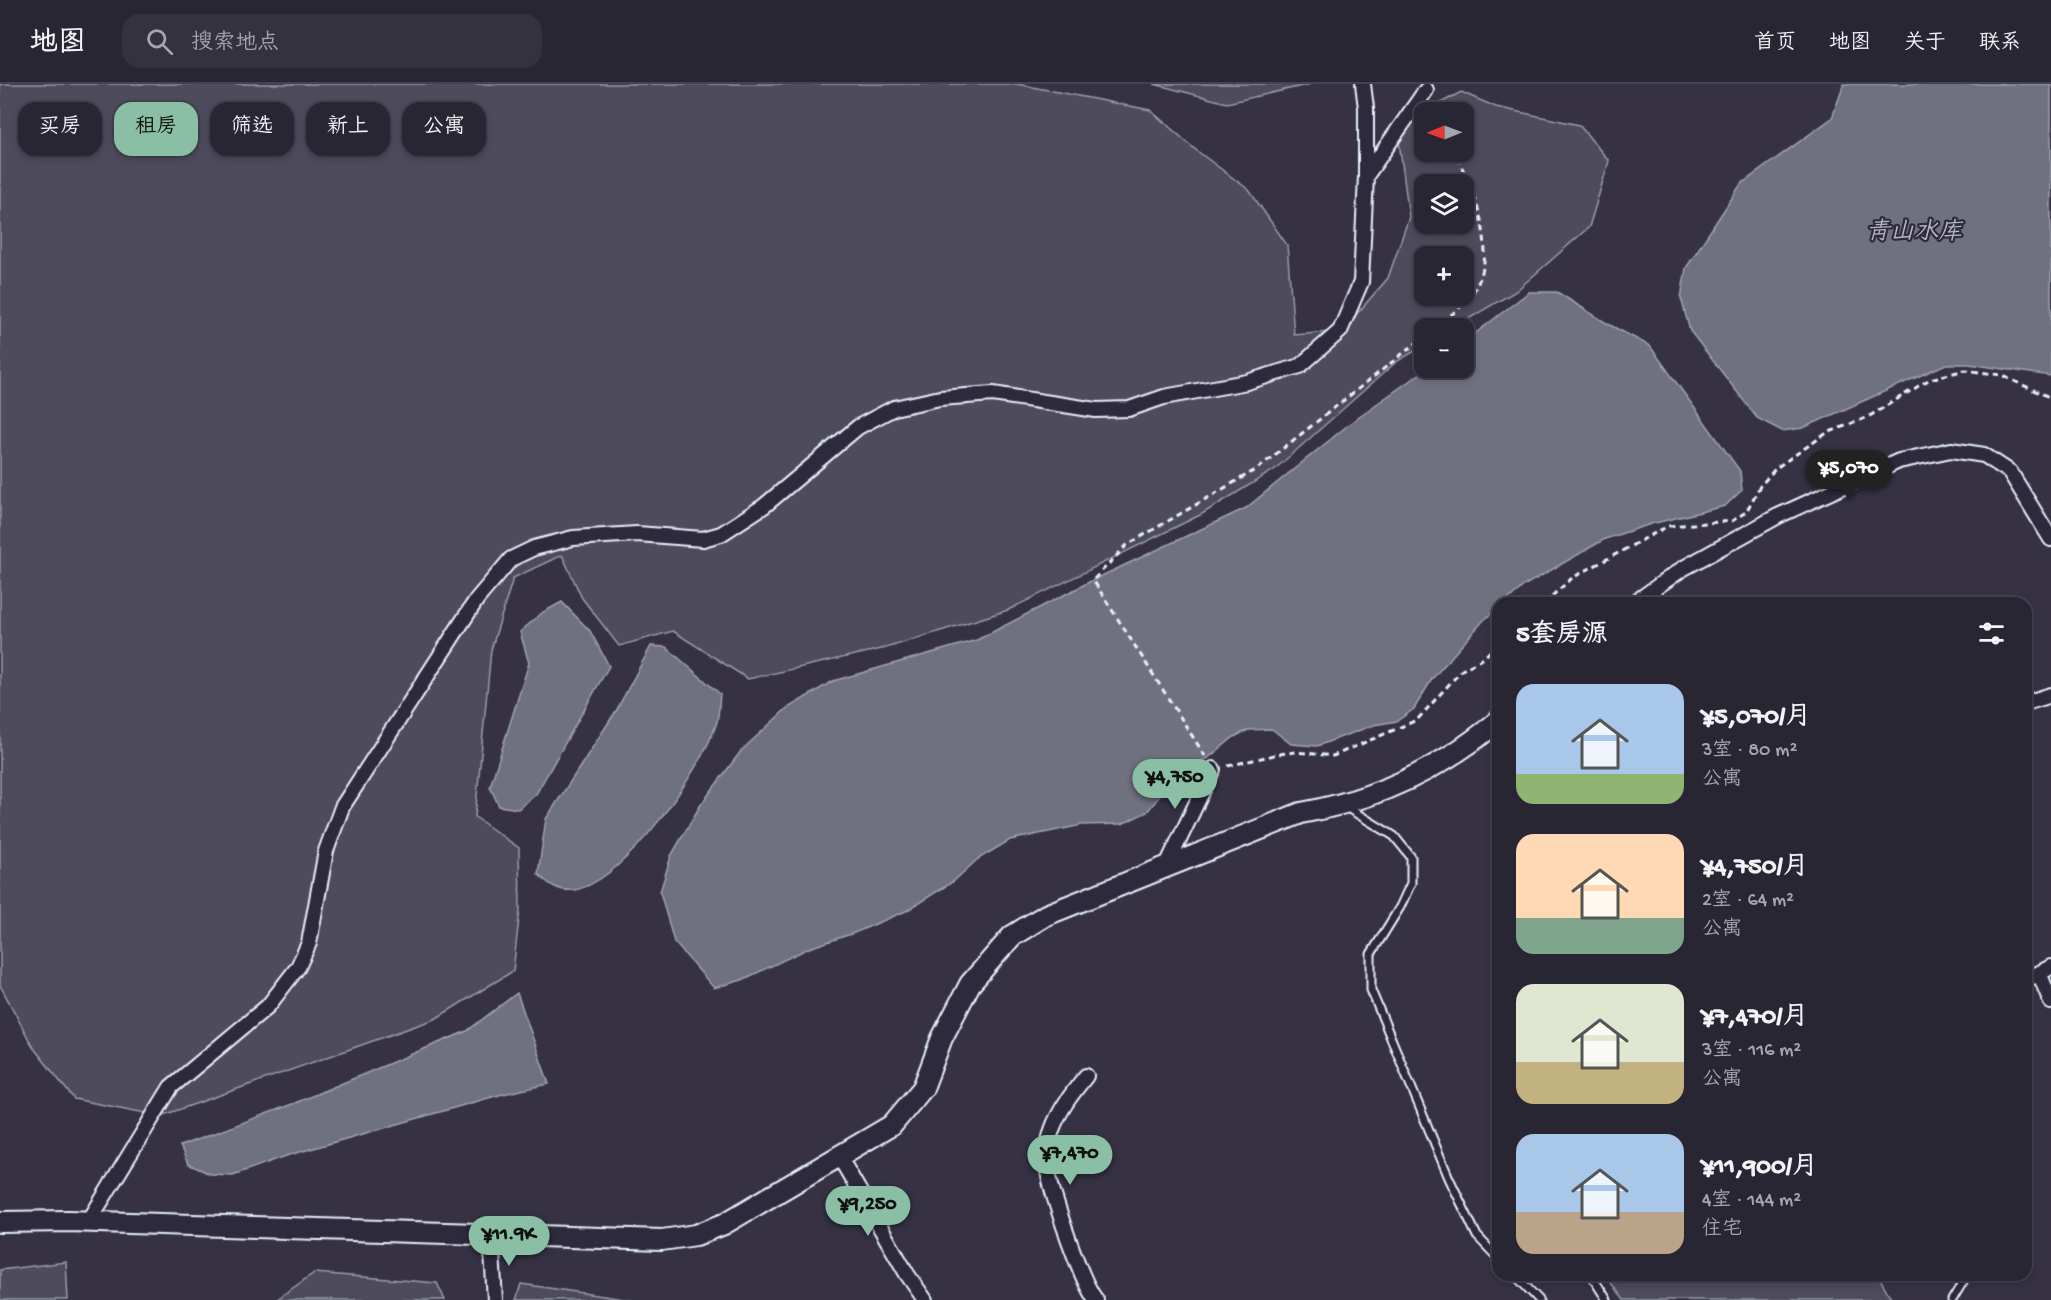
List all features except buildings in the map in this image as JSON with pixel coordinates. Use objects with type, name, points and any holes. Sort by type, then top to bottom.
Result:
[{"type":"street","points":[[89,1221],[171,1087],[268,1006],[298,967],[309,943],[326,851],[342,807],[477,599],[511,559],[534,548],[573,538],[637,534],[703,539],[721,534],[764,506],[858,427],[894,408],[940,398],[993,394],[1096,410],[1129,409],[1164,397],[1247,382],[1300,366],[1340,331],[1361,282],[1366,176],[1366,108],[1363,84]]},
{"type":"street","points":[[1366,176],[1426,90]]},
{"type":"street","points":[[1644,597],[1682,569],[1778,516],[1899,461],[1951,450],[1984,455],[2010,472],[2051,539]]},
{"type":"street","points":[[2032,701],[2051,695]]},
{"type":"street","points":[[0,1222],[89,1221],[662,1240],[696,1236],[724,1224],[892,1125],[923,1088],[942,1038],[970,984],[1012,936],[1046,915],[1301,813],[1343,805],[1417,776],[1467,747],[1492,726]]},
{"type":"street","points":[[1166,867],[1214,769]]},
{"type":"street","points":[[2039,974],[2051,1002]]},
{"type":"street","points":[[1086,1076],[1069,1096],[1051,1131],[1048,1171],[1076,1258],[1090,1292],[1096,1300]]},
{"type":"street","points":[[839,1156],[925,1300]]},
{"type":"street","points":[[491,1236],[495,1300]]},
{"type":"lane","points":[[1343,805],[1394,836],[1411,857],[1411,883],[1400,907],[1371,954],[1371,990],[1454,1187],[1478,1236],[1492,1251]]},
{"type":"lane","points":[[1521,1281],[1539,1300]]},
{"type":"lane","points":[[1595,1281],[1607,1300]]},
{"type":"lane","points":[[1952,1300],[1963,1281]]},
{"type":"path","points":[[1447,318],[1477,287],[1485,261],[1478,201],[1460,162]]},
{"type":"path","points":[[1414,345],[1257,469],[1127,544],[1093,580],[1214,769],[1296,752],[1318,757],[1333,756],[1417,720],[1462,670],[1482,659],[1492,650]]},
{"type":"path","points":[[1551,597],[1572,578],[1668,526],[1732,521],[1746,512],[1760,486],[1776,468],[1827,433],[1875,413],[1930,379],[1965,370],[2001,375],[2051,398]]},
{"type":"shaded area","points":[[0,84],[1017,84],[1150,110],[1197,151],[1249,190],[1287,245],[1294,335],[1342,331],[1388,278],[1409,217],[1397,126],[1414,117],[1414,162],[1474,162],[1474,102],[1442,102],[1461,92],[1496,107],[1579,125],[1609,161],[1589,227],[1516,291],[1470,318],[1414,318],[1414,351],[1396,362],[1274,470],[1202,514],[1008,610],[886,648],[748,679],[673,631],[619,646],[582,598],[562,555],[513,578],[491,650],[475,817],[519,848],[520,910],[513,971],[435,1019],[161,1116],[74,1099],[33,1047],[0,985]]},
{"type":"shaded area","points":[[1154,84],[1311,84],[1227,103]]},
{"type":"shaded area","points":[[66,1262],[68,1300],[0,1300],[0,1270]]},
{"type":"shaded area","points":[[314,1273],[437,1283],[445,1300],[276,1300]]},
{"type":"shaded area","points":[[1610,1281],[1881,1281],[1892,1300],[1624,1300]]},
{"type":"shaded area","points":[[521,1284],[631,1300],[516,1300]]},
{"type":"water","name":"青山水库","points":[[1844,84],[2051,84],[2051,376],[1969,364],[1946,364],[1803,428],[1782,431],[1757,418],[1690,331],[1681,298],[1686,268],[1741,184],[1832,118]]},
{"type":"water","points":[[1529,292],[1557,292],[1608,324],[1650,346],[1740,471],[1742,490],[1725,506],[1651,524],[1605,539],[1525,585],[1511,597],[1492,597],[1492,613],[1432,679],[1414,709],[1397,721],[1374,725],[1317,746],[1291,744],[1272,729],[1248,730],[1234,737],[1207,759],[1178,773],[1147,812],[1122,824],[1082,825],[1010,840],[978,859],[954,881],[906,911],[854,933],[809,948],[742,980],[714,988],[674,942],[660,892],[671,856],[700,806],[741,751],[786,709],[833,681],[977,640],[1093,580],[1246,508],[1358,417],[1414,378],[1474,378],[1474,334]]},
{"type":"water","points":[[562,602],[590,631],[609,666],[536,794],[518,809],[499,806],[490,787],[529,663],[520,632],[543,612]]},
{"type":"water","points":[[651,646],[666,647],[720,694],[717,722],[696,767],[679,794],[638,846],[616,867],[594,882],[574,890],[559,888],[538,874],[546,819],[616,711]]},
{"type":"water","points":[[517,993],[549,1084],[499,1095],[286,1156],[233,1175],[210,1174],[188,1164],[180,1146],[295,1103],[467,1031]]}]
